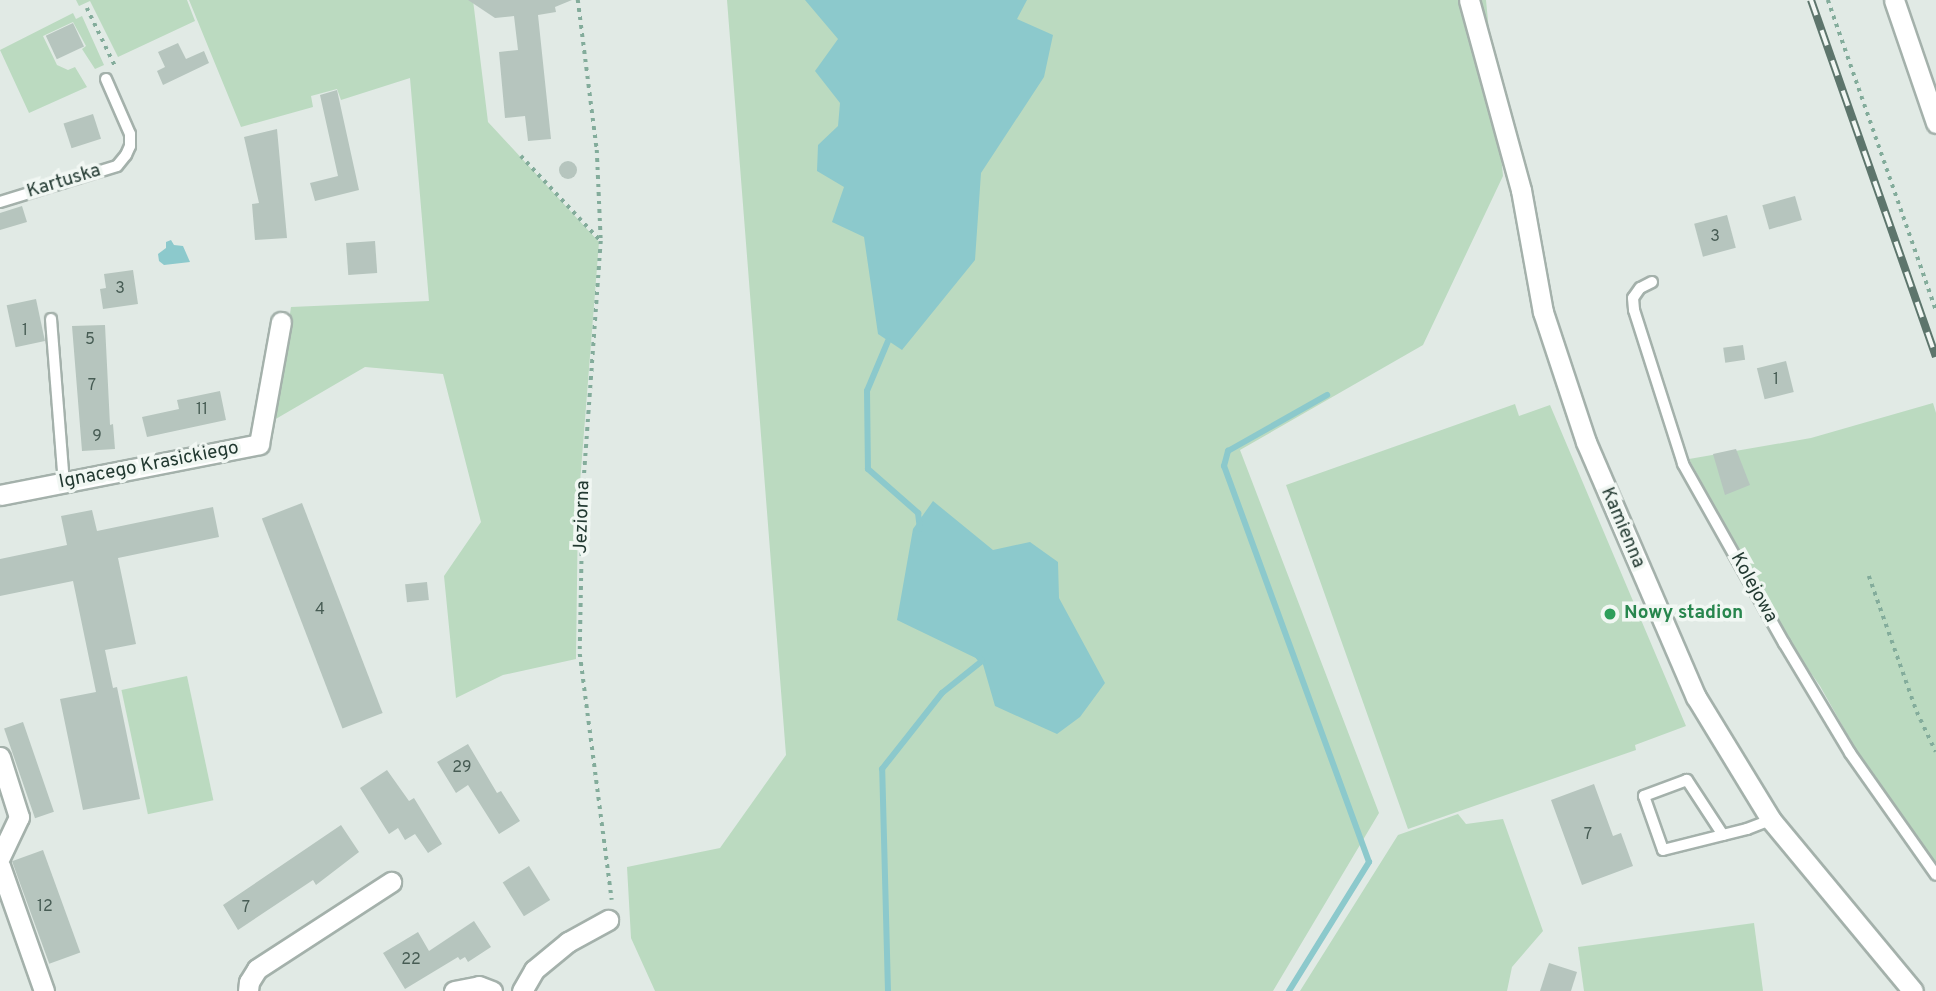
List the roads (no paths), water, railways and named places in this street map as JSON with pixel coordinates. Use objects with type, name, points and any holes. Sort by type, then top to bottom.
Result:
[{"type":"street","name":"Kamienna","points":[[1469,0],[1521,190],[1543,312],[1586,442],[1696,697],[1771,820],[1913,991]]},
{"type":"street","points":[[1894,0],[1936,123]]},
{"type":"street","name":"Ignacego Krasickiego","points":[[0,495],[259,444],[281,322]]},
{"type":"street","points":[[0,757],[19,817],[0,857]]},
{"type":"street","points":[[0,866],[44,991]]},
{"type":"street","points":[[248,991],[249,982],[257,969],[391,882]]},
{"type":"street","points":[[522,991],[534,970],[568,942],[608,920]]},
{"type":"street","points":[[454,991],[479,986],[492,991]]},
{"type":"lane","name":"Kartuska","points":[[0,202],[117,166],[130,146],[130,134],[106,79]]},
{"type":"lane","name":"Kolejowa","points":[[1652,282],[1640,288],[1633,298],[1633,310],[1683,464],[1784,643],[1850,753],[1936,875]]},
{"type":"lane","points":[[51,319],[64,484]]},
{"type":"lane","points":[[1723,835],[1687,780],[1644,796],[1663,850],[1723,835],[1771,820]]},
{"type":"water","points":[[805,0],[1027,0],[1017,19],[1053,35],[1044,77],[981,173],[975,260],[902,350],[878,334],[864,237],[832,222],[844,187],[817,171],[818,145],[838,126],[840,103],[815,71],[838,39]]},
{"type":"water","points":[[171,240],[174,245],[183,246],[190,262],[164,265],[159,261],[158,254],[166,248],[166,242]]},
{"type":"water","points":[[933,501],[993,550],[1030,542],[1058,562],[1059,598],[1105,683],[1080,717],[1057,734],[995,706],[982,661],[897,620],[913,529]]},
{"type":"waterway","points":[[888,341],[867,391],[868,469],[918,513],[920,529]]},
{"type":"waterway","points":[[1289,991],[1369,862],[1224,466],[1228,451],[1327,395]]},
{"type":"waterway","points":[[888,991],[882,769],[942,693],[982,661],[978,656]]},
{"type":"railway","points":[[1811,0],[1936,357]]},
{"type":"place","name":"Nowy stadion","points":[[1610,614]]}]
